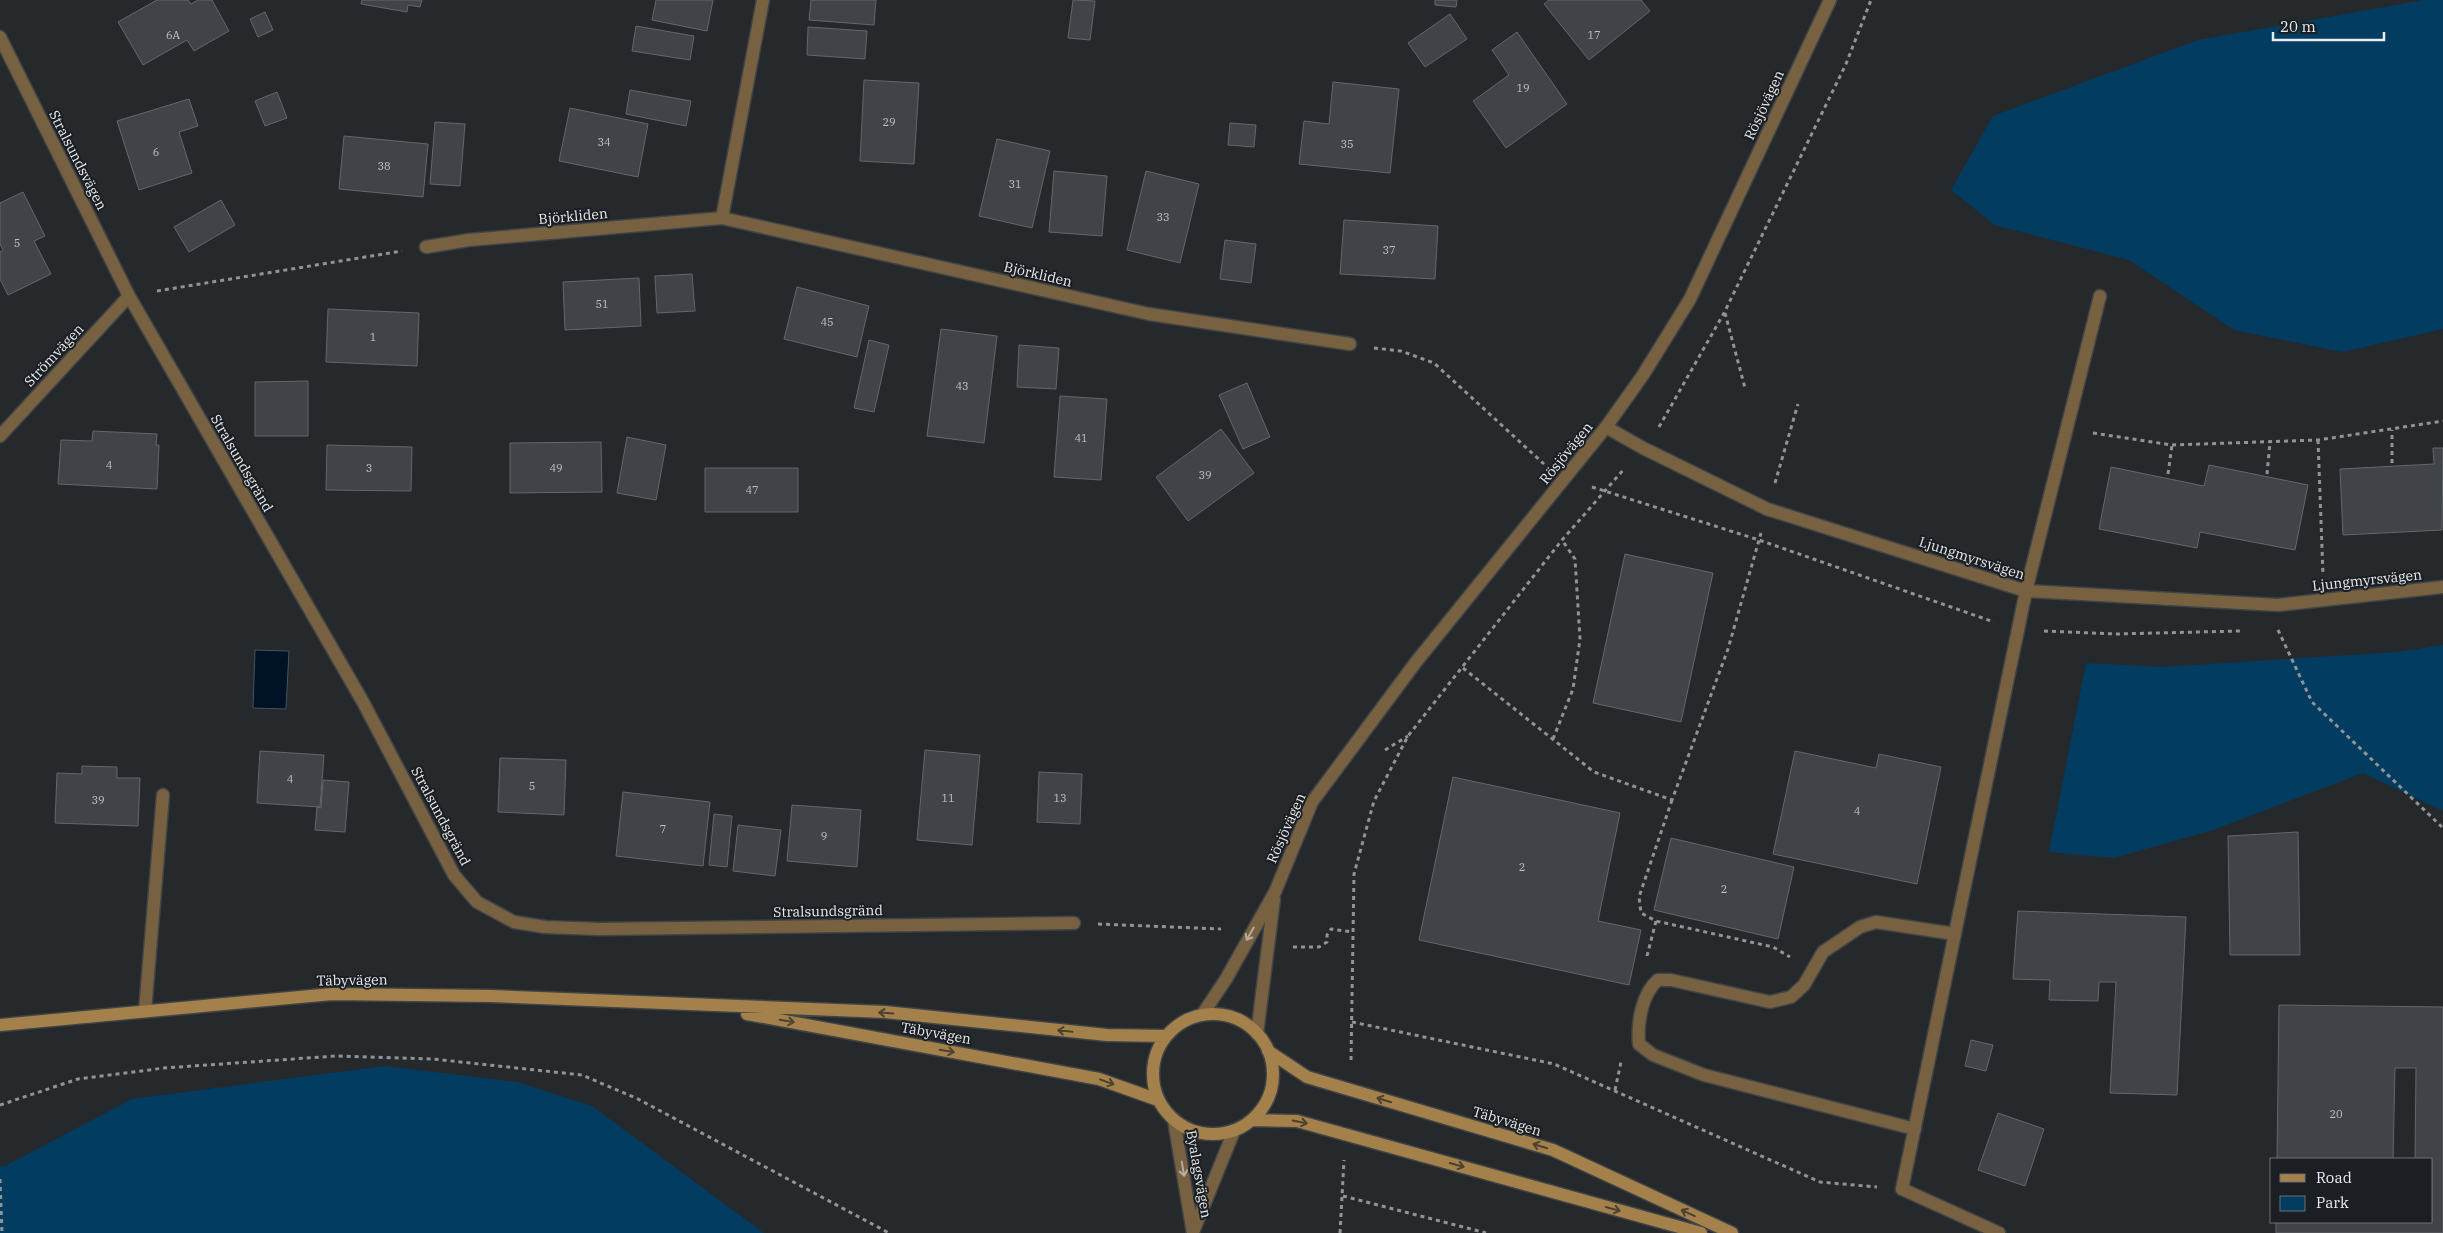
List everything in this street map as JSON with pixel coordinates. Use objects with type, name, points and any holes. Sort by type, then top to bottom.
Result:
[{"type":"main road","name":"Täbyvägen","points":[[0,1025],[332,994],[491,996],[885,1012],[1107,1035],[1166,1036]]},
{"type":"main road","name":"Täbyvägen","points":[[705,1006],[1099,1079],[1158,1100]]},
{"type":"main road","name":"Täbyvägen","points":[[1221,1014],[1241,1021],[1257,1034],[1268,1051],[1273,1072],[1270,1093],[1265,1104],[1252,1120],[1234,1131],[1213,1134],[1192,1131],[1174,1121],[1158,1100],[1153,1080],[1155,1059],[1166,1036],[1183,1022],[1202,1015],[1221,1014]]},
{"type":"main road","name":"Täbyvägen","points":[[1268,1051],[1307,1077],[1554,1150],[1732,1233]]},
{"type":"main road","points":[[1252,1120],[1297,1120],[1701,1233]]},
{"type":"street","points":[[722,218],[763,0]]},
{"type":"street","name":"Rösjövägen","points":[[1202,1015],[1226,979],[1275,892],[1312,802],[1416,662],[1606,427],[1643,375],[1690,299],[1830,0]]},
{"type":"street","name":"Stralsundsvägen","points":[[0,37],[129,296]]},
{"type":"street","name":"Björkliden","points":[[426,247],[469,240],[722,218],[1149,314],[1350,344]]},
{"type":"street","name":"Strömvägen","points":[[0,436],[129,296]]},
{"type":"street","name":"Stralsundsgränd","points":[[129,296],[363,702],[454,874],[477,902],[514,922],[545,927],[599,929],[1074,923]]},
{"type":"street","points":[[1999,1233],[1902,1189],[2026,591],[2100,296]]},
{"type":"street","name":"Ljungmyrsvägen","points":[[1606,427],[1643,448],[1767,509],[2026,591],[2278,605],[2443,587]]},
{"type":"street","points":[[145,1011],[163,795]]},
{"type":"street","name":"Rösjövägen","points":[[1257,1034],[1275,892]]},
{"type":"street","points":[[1915,1129],[1704,1075],[1653,1055],[1640,1044],[1638,1027],[1650,987],[1658,980],[1671,980],[1770,1002],[1791,997],[1804,985],[1823,952],[1860,927],[1876,922],[1955,934]]},
{"type":"street","name":"Byalagsvägen","points":[[1174,1121],[1193,1232]]},
{"type":"street","name":"Byalagsvägen","points":[[1193,1232],[1234,1131]]},
{"type":"path","points":[[1662,424],[1724,313],[1846,64],[1871,0]]},
{"type":"path","points":[[129,296],[426,247]]},
{"type":"path","points":[[1724,313],[1745,388]]},
{"type":"path","points":[[1350,344],[1401,352],[1434,363],[1543,464]]},
{"type":"path","points":[[1798,404],[1728,649],[1672,800],[1639,897],[1641,913],[1656,921],[1774,948],[1813,970]]},
{"type":"path","points":[[2067,429],[2172,445],[2318,440],[2443,421]]},
{"type":"path","points":[[2392,430],[2392,463]]},
{"type":"path","points":[[2318,440],[2324,600]]},
{"type":"path","points":[[2267,474],[2270,442]]},
{"type":"path","points":[[2168,474],[2172,445]]},
{"type":"path","points":[[1351,1060],[1354,874],[1374,801],[1408,736],[1562,540],[1621,473]]},
{"type":"path","points":[[1553,739],[1573,689],[1580,639],[1575,559],[1562,540]]},
{"type":"path","points":[[2278,605],[2278,631],[2312,702],[2443,828]]},
{"type":"path","points":[[1463,668],[1594,772],[1672,800]]},
{"type":"path","points":[[1383,751],[1408,736]]},
{"type":"path","points":[[1074,923],[1221,929]]},
{"type":"path","points":[[1284,946],[1319,948],[1327,942],[1327,934],[1332,929],[1352,932]]},
{"type":"path","points":[[1352,1022],[1554,1064],[1820,1182],[1902,1189]]},
{"type":"path","points":[[0,1105],[78,1080],[164,1068],[336,1056],[433,1059],[582,1075],[638,1099],[889,1233]]},
{"type":"path","points":[[1340,1233],[1344,1157]]},
{"type":"path","points":[[0,1179],[2,1233]]},
{"type":"path","points":[[1343,1196],[1486,1233]]},
{"type":"green space","points":[[2424,0],[2443,0],[2443,329],[2342,352],[2234,330],[2129,260],[1995,225],[1951,190],[1993,116],[2198,40]]},
{"type":"green space","points":[[2443,645],[2443,811],[2363,773],[2213,830],[2114,858],[2049,852],[2086,663],[2162,667],[2397,652]]},
{"type":"green space","points":[[385,1066],[517,1082],[592,1106],[764,1233],[0,1233],[0,1166],[5,1166],[132,1099]]},
{"type":"shaded area","points":[[255,650],[289,651],[286,709],[253,708]]},
{"type":"building","points":[[157,0],[188,0],[191,4],[198,0],[212,0],[229,31],[194,51],[187,40],[143,65],[118,22]]},
{"type":"building","points":[[362,0],[422,0],[420,7],[408,5],[407,12],[361,4]]},
{"type":"building","points":[[656,0],[713,0],[707,31],[652,20]]},
{"type":"building","points":[[811,0],[876,0],[874,25],[809,20]]},
{"type":"building","points":[[1073,0],[1095,1],[1090,40],[1068,38]]},
{"type":"building","points":[[1435,0],[1457,0],[1456,7],[1435,5]]},
{"type":"building","points":[[1549,0],[1641,0],[1650,11],[1589,60],[1544,4]]},
{"type":"building","points":[[265,12],[273,30],[258,37],[250,19]]},
{"type":"building","points":[[1450,14],[1467,39],[1425,67],[1408,43]]},
{"type":"building","points":[[636,26],[694,36],[690,60],[632,51]]},
{"type":"building","points":[[808,27],[867,31],[865,59],[807,55]]},
{"type":"building","points":[[1517,32],[1567,104],[1506,148],[1473,101],[1509,75],[1492,50]]},
{"type":"building","points":[[864,80],[919,83],[914,164],[860,161]]},
{"type":"building","points":[[1333,82],[1399,89],[1390,173],[1299,164],[1304,121],[1329,124]]},
{"type":"building","points":[[630,90],[691,101],[686,126],[626,114]]},
{"type":"building","points":[[277,92],[287,118],[265,126],[255,101]]},
{"type":"building","points":[[189,99],[198,126],[179,132],[192,173],[139,190],[117,121]]},
{"type":"building","points":[[570,108],[648,124],[638,177],[559,161]]},
{"type":"building","points":[[435,122],[465,124],[460,186],[430,184]]},
{"type":"building","points":[[1230,123],[1256,125],[1254,147],[1228,145]]},
{"type":"building","points":[[344,136],[428,144],[423,197],[339,189]]},
{"type":"building","points":[[997,139],[1050,151],[1032,228],[979,216]]},
{"type":"building","points":[[1054,171],[1107,176],[1102,236],[1049,232]]},
{"type":"building","points":[[1146,171],[1199,184],[1180,263],[1127,250]]},
{"type":"building","points":[[23,192],[45,236],[34,241],[51,274],[8,295],[0,279],[0,252],[3,250],[0,244],[0,203]]},
{"type":"building","points":[[221,200],[235,225],[189,252],[174,227]]},
{"type":"building","points":[[1344,220],[1438,226],[1435,279],[1340,274]]},
{"type":"building","points":[[1225,240],[1256,244],[1251,283],[1220,279]]},
{"type":"building","points":[[692,274],[695,311],[657,313],[655,276]]},
{"type":"building","points":[[639,278],[641,326],[565,330],[563,282]]},
{"type":"building","points":[[797,287],[869,306],[857,357],[784,339]]},
{"type":"building","points":[[328,309],[419,313],[417,366],[326,362]]},
{"type":"building","points":[[941,329],[997,336],[984,443],[927,436]]},
{"type":"building","points":[[869,340],[889,345],[874,412],[854,408]]},
{"type":"building","points":[[1019,345],[1059,348],[1056,389],[1017,387]]},
{"type":"building","points":[[308,381],[308,436],[255,436],[255,382]]},
{"type":"building","points":[[1247,383],[1270,437],[1243,449],[1219,395]]},
{"type":"building","points":[[1060,396],[1107,399],[1101,480],[1054,477]]},
{"type":"building","points":[[1221,429],[1254,473],[1188,521],[1156,477]]},
{"type":"building","points":[[93,431],[157,434],[156,445],[159,445],[157,489],[58,484],[61,440],[92,441]]},
{"type":"building","points":[[627,437],[666,445],[656,500],[617,493]]},
{"type":"building","points":[[601,442],[602,492],[510,493],[510,443]]},
{"type":"building","points":[[327,445],[412,447],[411,491],[326,490]]},
{"type":"building","points":[[2433,448],[2443,448],[2442,530],[2343,535],[2340,469],[2434,464]]},
{"type":"building","points":[[2209,465],[2308,485],[2295,550],[2200,532],[2197,548],[2099,529],[2111,467],[2204,486]]},
{"type":"building","points":[[705,468],[798,468],[798,512],[705,512]]},
{"type":"building","points":[[1625,554],[1713,573],[1681,722],[1593,703]]},
{"type":"building","points":[[925,750],[980,755],[972,845],[917,840]]},
{"type":"building","points":[[260,751],[324,755],[320,807],[257,803]]},
{"type":"building","points":[[1795,751],[1876,768],[1879,754],[1941,767],[1917,884],[1773,854]]},
{"type":"building","points":[[500,758],[566,760],[564,815],[498,812]]},
{"type":"building","points":[[82,766],[117,767],[117,778],[140,778],[138,826],[55,823],[57,773],[82,774]]},
{"type":"building","points":[[1039,772],[1082,774],[1080,824],[1037,822]]},
{"type":"building","points":[[1453,777],[1620,813],[1598,921],[1641,930],[1629,985],[1419,940]]},
{"type":"building","points":[[323,780],[349,782],[345,832],[315,830],[317,807],[321,808]]},
{"type":"building","points":[[623,792],[710,802],[703,866],[616,856]]},
{"type":"building","points":[[792,805],[861,810],[857,867],[787,861]]},
{"type":"building","points":[[714,814],[732,816],[727,867],[709,865]]},
{"type":"building","points":[[738,825],[781,830],[775,876],[733,871]]},
{"type":"building","points":[[2298,832],[2300,955],[2230,955],[2228,836]]},
{"type":"building","points":[[1671,838],[1794,867],[1778,939],[1654,910]]},
{"type":"building","points":[[2018,911],[2186,917],[2177,1095],[2110,1093],[2116,982],[2099,982],[2098,1001],[2049,1000],[2050,980],[2013,979]]},
{"type":"building","points":[[2279,1005],[2443,1007],[2443,1233],[2276,1233],[2276,1223],[2433,1223],[2433,1158],[2415,1158],[2416,1068],[2395,1068],[2393,1158],[2277,1158]]},
{"type":"building","points":[[1971,1040],[1993,1045],[1986,1071],[1965,1066]]},
{"type":"building","points":[[1998,1113],[2044,1129],[2025,1186],[1978,1170]]}]
